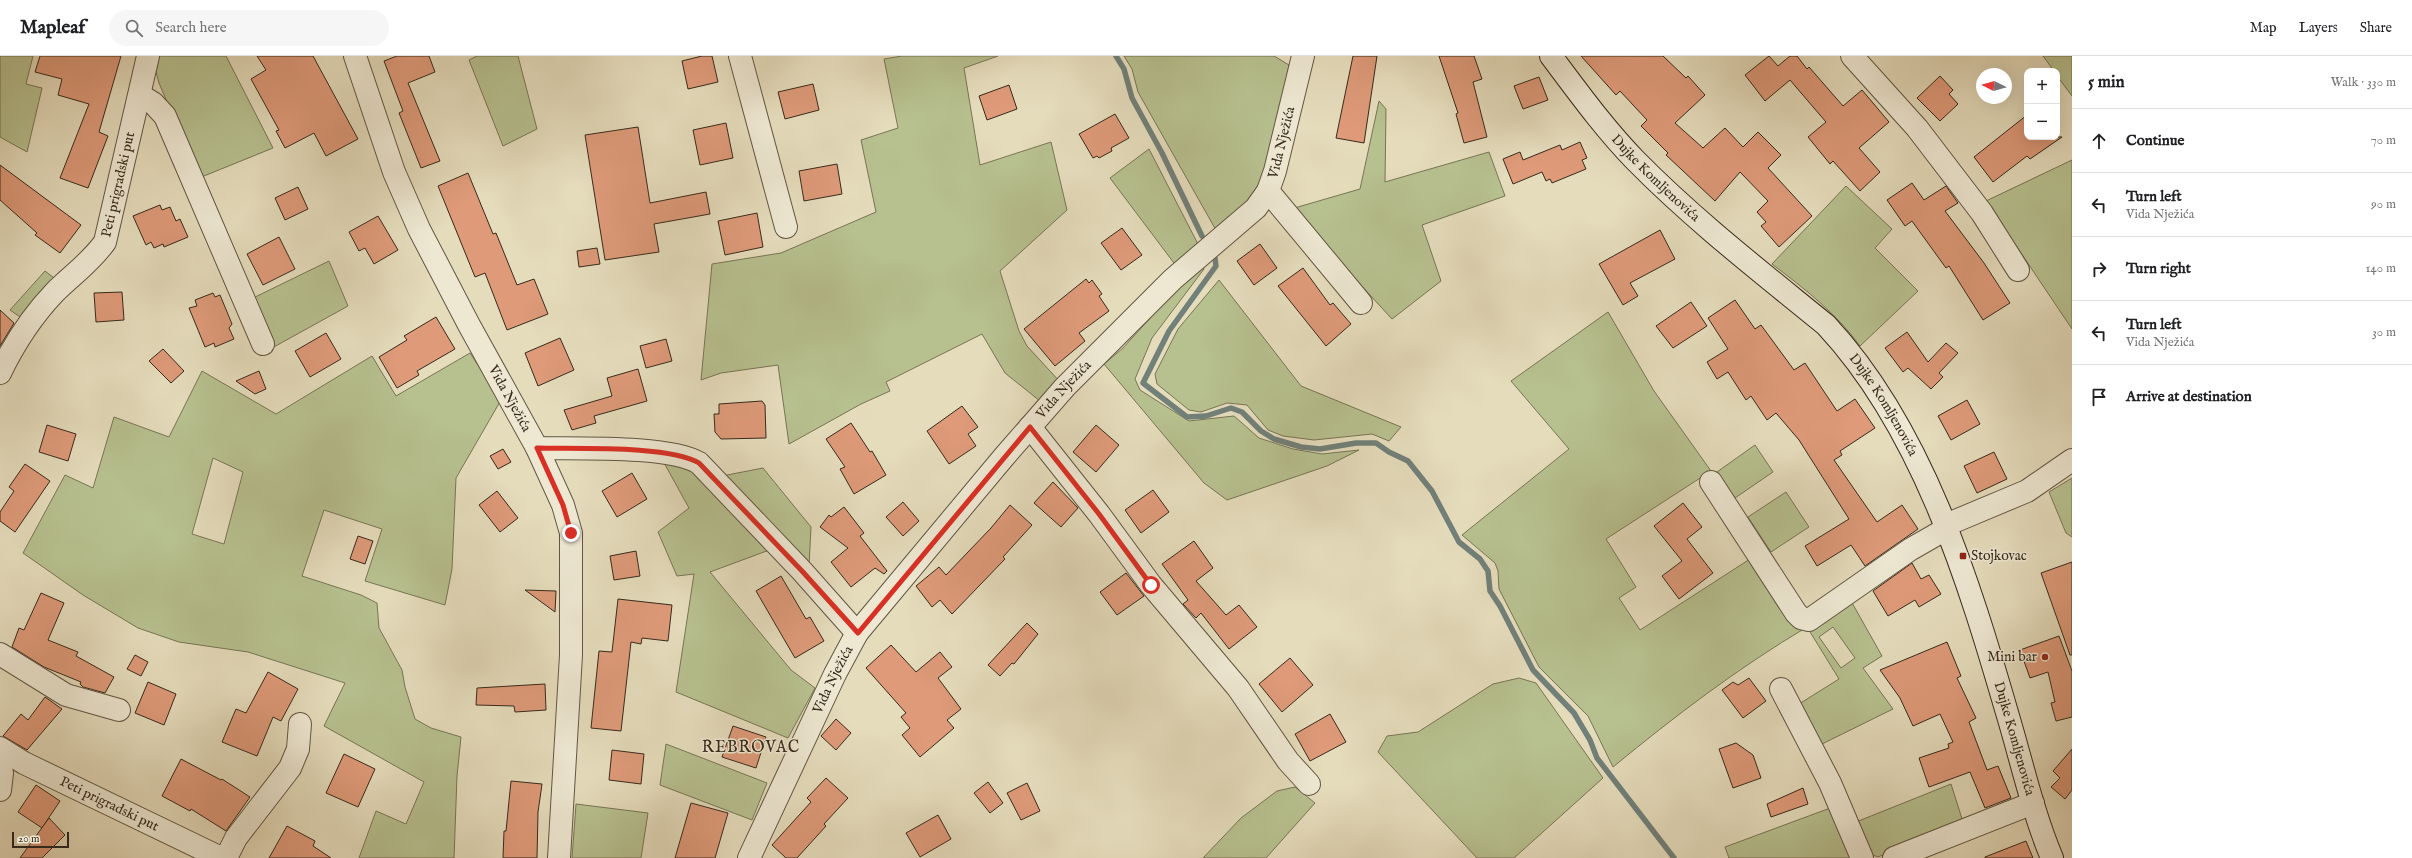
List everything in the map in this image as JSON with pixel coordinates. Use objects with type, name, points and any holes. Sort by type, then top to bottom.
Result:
[{"type":"street","name":"Peti prigradski put","points":[[0,374],[32,319],[54,293],[98,252],[105,242],[148,56]]},
{"type":"street","name":"Vida Nježića","points":[[355,56],[394,172],[419,229],[469,326],[537,448],[563,505],[571,533],[571,655],[559,858]]},
{"type":"street","points":[[740,56],[786,227]]},
{"type":"street","name":"Vida Nježića","points":[[749,858],[835,674],[858,633],[1030,427],[1070,382],[1173,279],[1256,208],[1268,191],[1277,164],[1303,56]]},
{"type":"street","name":"Dujke Komljenovića","points":[[1551,56],[1589,108],[1640,165],[1691,215],[1826,325],[1843,343],[1906,438],[1946,529],[1994,667],[2034,803],[2052,858]]},
{"type":"street","points":[[1852,56],[1918,128],[1982,213],[2018,270]]},
{"type":"street","points":[[140,95],[153,103],[165,116],[263,344]]},
{"type":"street","points":[[1268,191],[1361,303]]},
{"type":"street","points":[[1030,427],[1099,514],[1151,585],[1238,688],[1288,761],[1309,784]]},
{"type":"street","points":[[537,448],[656,452],[689,457],[699,463],[802,571],[858,633]]},
{"type":"street","points":[[1711,482],[1796,613],[1806,620],[1813,619],[1911,549],[1946,529],[1953,522],[2027,491],[2072,460]]},
{"type":"street","points":[[0,654],[66,695],[119,710]]},
{"type":"street","points":[[1781,689],[1830,783],[1862,858]]},
{"type":"street","points":[[226,858],[236,838],[290,768],[298,748],[300,724]]},
{"type":"street","name":"Peti prigradski put","points":[[0,748],[24,763],[221,858]]},
{"type":"street","points":[[0,765],[2,773],[0,790]]},
{"type":"street","points":[[1894,858],[2034,803]]},
{"type":"green space","points":[[0,56],[33,56],[26,84],[42,88],[27,152],[0,137]]},
{"type":"green space","points":[[159,56],[226,56],[273,148],[199,178],[159,83],[156,72]]},
{"type":"green space","points":[[477,56],[518,56],[537,129],[503,146],[469,60]]},
{"type":"green space","points":[[902,56],[998,56],[964,68],[980,165],[1051,142],[1067,210],[1000,271],[1019,331],[1027,346],[1061,383],[1040,401],[1005,373],[982,334],[886,382],[890,391],[861,404],[789,444],[778,365],[721,373],[701,380],[712,264],[781,253],[876,212],[861,140],[898,128],[884,59]]},
{"type":"green space","points":[[1124,56],[1274,56],[1289,65],[1279,122],[1269,160],[1262,177],[1240,213],[1217,232],[1138,92],[1132,69]]},
{"type":"green space","points":[[2043,56],[2072,56],[2072,96],[2060,80],[2060,68],[2052,68]]},
{"type":"green space","points":[[1379,101],[1386,109],[1385,182],[1489,152],[1505,196],[1422,225],[1441,281],[1392,319],[1291,209],[1360,189]]},
{"type":"green space","points":[[1149,149],[1200,248],[1177,267],[1110,178]]},
{"type":"green space","points":[[2072,160],[2072,329],[1986,201]]},
{"type":"green space","points":[[1846,186],[1892,229],[1875,248],[1918,291],[1860,346],[1830,312],[1808,292],[1772,264]]},
{"type":"green space","points":[[329,261],[348,306],[272,348],[249,300]]},
{"type":"green space","points":[[1200,263],[1204,269],[1152,338],[1135,379],[1140,390],[1189,421],[1234,416],[1259,438],[1293,449],[1322,454],[1359,450],[1327,466],[1227,500],[1204,483],[1104,364],[1123,348]]},
{"type":"green space","points":[[45,271],[58,281],[26,321],[10,310]]},
{"type":"green space","points":[[1219,280],[1301,386],[1401,427],[1389,441],[1372,434],[1314,440],[1283,436],[1268,430],[1247,405],[1227,403],[1201,412],[1189,410],[1157,384],[1155,374],[1178,329]]},
{"type":"green space","points":[[1608,312],[1654,391],[1711,471],[1606,539],[1636,587],[1619,598],[1640,630],[1750,559],[1788,617],[1851,601],[1882,656],[1863,668],[1893,709],[1822,744],[1799,704],[1839,679],[1807,627],[1756,659],[1707,693],[1613,767],[1588,716],[1539,667],[1499,589],[1498,571],[1495,563],[1462,535],[1569,449],[1511,381]],"holes":[[[1833,627],[1855,658],[1841,668],[1819,637]]]},
{"type":"green space","points":[[470,353],[501,400],[456,478],[452,569],[445,605],[365,581],[382,529],[324,510],[302,576],[361,595],[377,603],[379,628],[402,670],[405,687],[415,719],[431,728],[461,737],[457,776],[454,858],[359,858],[376,811],[406,824],[424,782],[324,726],[345,683],[248,652],[179,642],[138,628],[83,595],[23,553],[65,475],[93,488],[114,417],[169,437],[202,371],[276,414],[372,356],[396,396]],"holes":[[[213,458],[243,472],[224,544],[192,534]]]},
{"type":"green space","points":[[1755,445],[1773,472],[1735,498],[1717,472]]},
{"type":"green space","points":[[663,461],[692,470],[772,549],[710,572],[791,670],[815,688],[788,738],[676,692],[694,574],[677,576],[658,532],[689,508]]},
{"type":"green space","points":[[763,468],[811,527],[809,567],[722,476]]},
{"type":"green space","points":[[2072,478],[2072,537],[2066,533],[2049,492]]},
{"type":"green space","points":[[1786,492],[1809,527],[1771,552],[1748,517]]},
{"type":"green space","points":[[1519,678],[1536,683],[1603,778],[1514,858],[1477,858],[1378,752],[1387,736],[1418,732],[1493,684]]},
{"type":"green space","points":[[666,744],[767,783],[752,820],[660,785]]},
{"type":"green space","points":[[1951,784],[1963,822],[1878,857],[1868,853],[1856,822]]},
{"type":"green space","points":[[1295,787],[1315,803],[1266,858],[1203,858],[1241,818],[1277,791]]},
{"type":"green space","points":[[576,804],[648,813],[641,858],[572,858]]},
{"type":"green space","points":[[1833,807],[1852,858],[1729,858],[1725,847]]},
{"type":"building","points":[[40,56],[121,56],[99,132],[108,136],[88,188],[60,178],[89,104],[58,95],[62,79],[35,72]]},
{"type":"building","points":[[257,56],[313,56],[358,139],[326,156],[314,133],[285,148],[276,131],[279,130],[251,79],[266,70]]},
{"type":"building","points":[[397,56],[429,56],[435,72],[408,83],[440,161],[421,168],[399,113],[403,111],[384,61]]},
{"type":"building","points":[[702,56],[712,56],[718,82],[688,89],[682,61]]},
{"type":"building","points":[[1353,56],[1377,56],[1364,143],[1336,138]]},
{"type":"building","points":[[1439,56],[1474,56],[1482,79],[1473,82],[1487,137],[1464,143],[1456,114],[1458,113]]},
{"type":"building","points":[[1581,56],[1663,56],[1686,78],[1688,76],[1705,95],[1675,123],[1703,148],[1725,128],[1743,147],[1758,132],[1781,155],[1768,168],[1812,216],[1779,247],[1761,226],[1766,222],[1757,212],[1768,201],[1740,172],[1715,201],[1666,155],[1668,153],[1641,126],[1647,120],[1620,91],[1616,95]]},
{"type":"building","points":[[1769,56],[1778,66],[1790,56],[1797,56],[1807,69],[1809,67],[1843,106],[1862,90],[1889,122],[1859,148],[1880,172],[1860,191],[1833,161],[1830,164],[1808,137],[1826,122],[1790,80],[1765,101],[1745,75]]},
{"type":"building","points":[[1940,76],[1953,90],[1949,94],[1958,104],[1940,121],[1917,98]]},
{"type":"building","points":[[1539,77],[1548,100],[1523,109],[1514,86]]},
{"type":"building","points":[[813,84],[819,110],[785,119],[778,92]]},
{"type":"building","points":[[1009,85],[1017,109],[987,120],[979,96]]},
{"type":"building","points":[[1115,114],[1129,138],[1111,148],[1112,151],[1099,158],[1097,156],[1093,158],[1079,134]]},
{"type":"building","points":[[2024,117],[2024,140],[2058,140],[2030,159],[2027,156],[1993,182],[1974,157]]},
{"type":"building","points":[[726,123],[733,158],[700,165],[693,130]]},
{"type":"building","points":[[638,127],[650,203],[706,192],[710,214],[654,224],[659,252],[605,260],[585,135]]},
{"type":"building","points":[[1580,142],[1587,158],[1582,160],[1586,169],[1552,183],[1550,179],[1546,181],[1542,172],[1513,184],[1503,159],[1520,152],[1523,160],[1560,145],[1562,150]]},
{"type":"building","points":[[837,164],[842,194],[804,201],[799,171]]},
{"type":"building","points":[[0,165],[81,225],[60,253],[35,235],[37,233],[0,200]]},
{"type":"building","points":[[468,173],[493,234],[496,233],[517,285],[534,279],[548,314],[507,330],[485,273],[475,277],[438,186]]},
{"type":"building","points":[[1912,183],[1924,200],[1946,186],[1958,203],[1945,211],[1984,263],[2010,303],[1983,320],[1949,266],[1946,268],[1912,221],[1905,226],[1887,200]]},
{"type":"building","points":[[298,187],[308,209],[285,220],[275,198]]},
{"type":"building","points":[[160,205],[162,210],[170,207],[176,221],[180,219],[188,237],[164,247],[163,244],[154,248],[151,242],[146,245],[133,216]]},
{"type":"building","points":[[757,213],[763,247],[725,255],[718,221]]},
{"type":"building","points":[[378,216],[398,250],[374,264],[365,248],[359,251],[349,232]]},
{"type":"building","points":[[1122,228],[1142,255],[1121,270],[1101,243]]},
{"type":"building","points":[[1660,230],[1675,259],[1630,283],[1638,296],[1623,305],[1599,264]]},
{"type":"building","points":[[279,237],[295,269],[263,285],[247,254]]},
{"type":"building","points":[[1260,244],[1277,268],[1254,285],[1237,261]]},
{"type":"building","points":[[597,248],[600,264],[579,267],[577,251]]},
{"type":"building","points":[[1303,268],[1330,305],[1333,303],[1351,324],[1326,346],[1278,286]]},
{"type":"building","points":[[1086,279],[1089,283],[1092,280],[1102,294],[1099,296],[1109,311],[1079,333],[1085,341],[1055,366],[1024,329]]},
{"type":"building","points":[[122,292],[124,320],[96,322],[94,293]]},
{"type":"building","points":[[213,293],[215,297],[220,295],[232,324],[229,328],[234,339],[215,347],[214,343],[205,347],[189,308],[197,306],[195,300]]},
{"type":"building","points":[[1735,300],[1755,329],[1761,325],[1794,370],[1805,363],[1837,411],[1855,399],[1875,428],[1840,451],[1842,455],[1834,460],[1877,522],[1902,505],[1918,529],[1865,566],[1851,545],[1817,566],[1805,546],[1849,519],[1799,440],[1776,413],[1767,420],[1751,396],[1746,400],[1728,372],[1717,379],[1707,362],[1728,349],[1708,318]]},
{"type":"building","points":[[1691,302],[1707,326],[1673,348],[1656,326]]},
{"type":"building","points":[[0,310],[14,323],[0,346]]},
{"type":"building","points":[[436,317],[455,349],[417,371],[419,375],[397,388],[379,357],[407,340],[404,336]]},
{"type":"building","points":[[1907,332],[1928,362],[1946,343],[1958,353],[1939,373],[1943,377],[1931,389],[1908,368],[1903,372],[1885,348]]},
{"type":"building","points":[[326,333],[341,359],[310,377],[295,351]]},
{"type":"building","points":[[560,338],[574,370],[538,386],[525,353]]},
{"type":"building","points":[[666,339],[672,361],[646,368],[640,346]]},
{"type":"building","points":[[163,349],[184,371],[171,383],[149,361]]},
{"type":"building","points":[[638,369],[647,401],[594,416],[596,423],[572,430],[564,410],[612,396],[607,378]]},
{"type":"building","points":[[259,371],[266,389],[255,394],[236,381]]},
{"type":"building","points":[[1967,400],[1980,424],[1951,440],[1938,416]]},
{"type":"building","points":[[762,401],[765,405],[766,438],[721,439],[715,432],[714,414],[719,414],[719,404]]},
{"type":"building","points":[[962,406],[978,427],[968,434],[976,446],[949,464],[927,431]]},
{"type":"building","points":[[851,423],[870,452],[872,451],[886,475],[854,494],[840,469],[845,467],[826,439]]},
{"type":"building","points":[[47,425],[76,434],[68,461],[39,452]]},
{"type":"building","points":[[1096,425],[1119,445],[1096,472],[1073,452]]},
{"type":"building","points":[[503,449],[511,462],[498,469],[490,456]]},
{"type":"building","points":[[1994,452],[2007,479],[1977,493],[1964,466]]},
{"type":"building","points":[[25,464],[50,481],[15,532],[0,521],[0,512],[14,491],[9,487]]},
{"type":"building","points":[[632,473],[647,499],[617,517],[602,491]]},
{"type":"building","points":[[1053,482],[1078,508],[1061,527],[1034,503]]},
{"type":"building","points":[[1153,490],[1169,512],[1141,533],[1125,510]]},
{"type":"building","points":[[497,491],[518,518],[500,532],[479,505]]},
{"type":"building","points":[[903,502],[919,521],[903,536],[886,517]]},
{"type":"building","points":[[1683,503],[1702,527],[1687,539],[1713,573],[1679,599],[1662,576],[1682,561],[1654,526]]},
{"type":"building","points":[[1010,505],[1032,525],[1003,557],[1005,559],[952,614],[940,600],[932,607],[916,586],[939,567],[946,575],[991,528]]},
{"type":"building","points":[[844,507],[864,533],[860,536],[887,571],[884,574],[875,568],[851,587],[831,562],[848,548],[820,527],[829,515],[831,517]]},
{"type":"building","points":[[358,536],[373,541],[365,564],[350,559]]},
{"type":"building","points":[[1194,541],[1213,568],[1196,581],[1226,615],[1239,605],[1257,627],[1229,649],[1201,613],[1196,618],[1183,604],[1188,600],[1162,564]]},
{"type":"building","points":[[636,551],[640,576],[614,580],[610,556]]},
{"type":"building","points":[[2072,562],[2072,655],[2070,655],[2041,573]]},
{"type":"building","points":[[1912,563],[1921,579],[1929,575],[1941,594],[1919,607],[1915,600],[1888,616],[1873,591]]},
{"type":"building","points":[[1126,573],[1144,596],[1117,615],[1100,592]]},
{"type":"building","points":[[781,576],[806,619],[810,617],[824,641],[795,658],[756,591]]},
{"type":"building","points":[[525,590],[556,591],[555,612]]},
{"type":"building","points":[[41,593],[64,603],[48,640],[78,652],[76,656],[114,677],[105,693],[83,687],[80,684],[81,682],[44,667],[12,647],[19,628],[24,630]]},
{"type":"building","points":[[618,599],[672,605],[668,641],[642,638],[641,644],[631,642],[621,731],[591,728],[599,651],[612,652]]},
{"type":"building","points":[[1027,623],[1038,634],[1014,664],[1012,663],[1000,676],[988,665]]},
{"type":"building","points":[[2059,636],[2072,671],[2072,717],[2056,721],[2051,703],[2055,702],[2048,672],[2030,678],[2020,650]]},
{"type":"building","points":[[1947,642],[1961,676],[1957,678],[1976,718],[1969,722],[1987,770],[1998,766],[2011,798],[1985,808],[1970,772],[1929,787],[1919,758],[1949,748],[1948,744],[1953,742],[1940,714],[1913,726],[1900,698],[1880,670]]},
{"type":"building","points":[[891,645],[916,672],[940,652],[952,667],[938,678],[961,709],[947,720],[954,728],[920,757],[902,735],[910,728],[901,717],[906,713],[866,668]]},
{"type":"building","points":[[135,655],[148,662],[141,676],[127,669]]},
{"type":"building","points":[[1290,658],[1313,685],[1282,712],[1259,684]]},
{"type":"building","points":[[268,672],[298,689],[281,721],[273,717],[257,756],[222,742],[236,709],[246,713]]},
{"type":"building","points":[[1749,678],[1766,701],[1743,718],[1722,690],[1733,682],[1738,685]]},
{"type":"building","points":[[148,682],[176,694],[164,725],[135,713]]},
{"type":"building","points":[[545,684],[546,710],[515,712],[514,706],[476,705],[477,688]]},
{"type":"building","points":[[45,697],[62,709],[27,750],[3,736],[21,714],[28,720]]},
{"type":"building","points":[[1330,714],[1346,742],[1310,761],[1295,734]]},
{"type":"building","points":[[836,719],[851,733],[836,750],[821,736]]},
{"type":"building","points":[[733,726],[766,737],[756,768],[722,757]]},
{"type":"building","points":[[1736,743],[1753,755],[1761,778],[1733,788],[1719,749]]},
{"type":"building","points":[[2072,749],[2072,790],[2065,799],[2051,787],[2060,778],[2053,771]]},
{"type":"building","points":[[612,750],[644,754],[641,784],[609,780]]},
{"type":"building","points":[[344,754],[375,769],[358,807],[326,793]]},
{"type":"building","points":[[181,759],[221,780],[222,779],[250,797],[226,831],[191,809],[190,811],[162,796]]},
{"type":"building","points":[[826,778],[848,798],[824,824],[826,826],[797,858],[786,858],[772,845],[811,802],[807,798]]},
{"type":"building","points":[[511,781],[542,784],[538,812],[537,858],[503,858],[504,831],[506,831]]},
{"type":"building","points":[[988,782],[1003,803],[990,813],[974,793]]},
{"type":"building","points":[[1027,783],[1040,811],[1021,820],[1007,793]]},
{"type":"building","points":[[36,785],[60,801],[42,828],[18,812]]},
{"type":"building","points":[[1803,788],[1808,804],[1771,817],[1767,804]]},
{"type":"building","points":[[691,803],[728,813],[715,858],[675,858]]},
{"type":"building","points":[[938,815],[951,839],[920,857],[906,833]]},
{"type":"building","points":[[49,818],[65,835],[42,858],[20,858]]},
{"type":"building","points":[[287,826],[315,841],[313,846],[331,858],[269,858]]},
{"type":"building","points":[[2026,841],[2033,858],[1985,858],[1985,857]]},
{"type":"waterway","points":[[1116,56],[1124,69],[1132,98],[1162,153],[1202,236]]},
{"type":"waterway","points":[[1215,258],[1216,266],[1169,331],[1143,383],[1187,417],[1206,416],[1231,408],[1242,412],[1261,431],[1274,439],[1301,447],[1320,449],[1356,443],[1376,443],[1389,452],[1408,461],[1432,491],[1459,542],[1480,559],[1488,571],[1490,591],[1500,606],[1533,670],[1574,713],[1590,740],[1597,758],[1674,858]]},
{"type":"place","name":"Stojkovac","points":[[1963,556]]},
{"type":"place","name":"Mini bar","points":[[2045,657]]},
{"type":"district","name":"REBROVAC","points":[[751,748]]},
{"type":"route","points":[[571,533],[563,505],[537,448],[656,452],[689,457],[699,463],[802,571],[858,633],[1030,427],[1099,514],[1151,585]]}]
